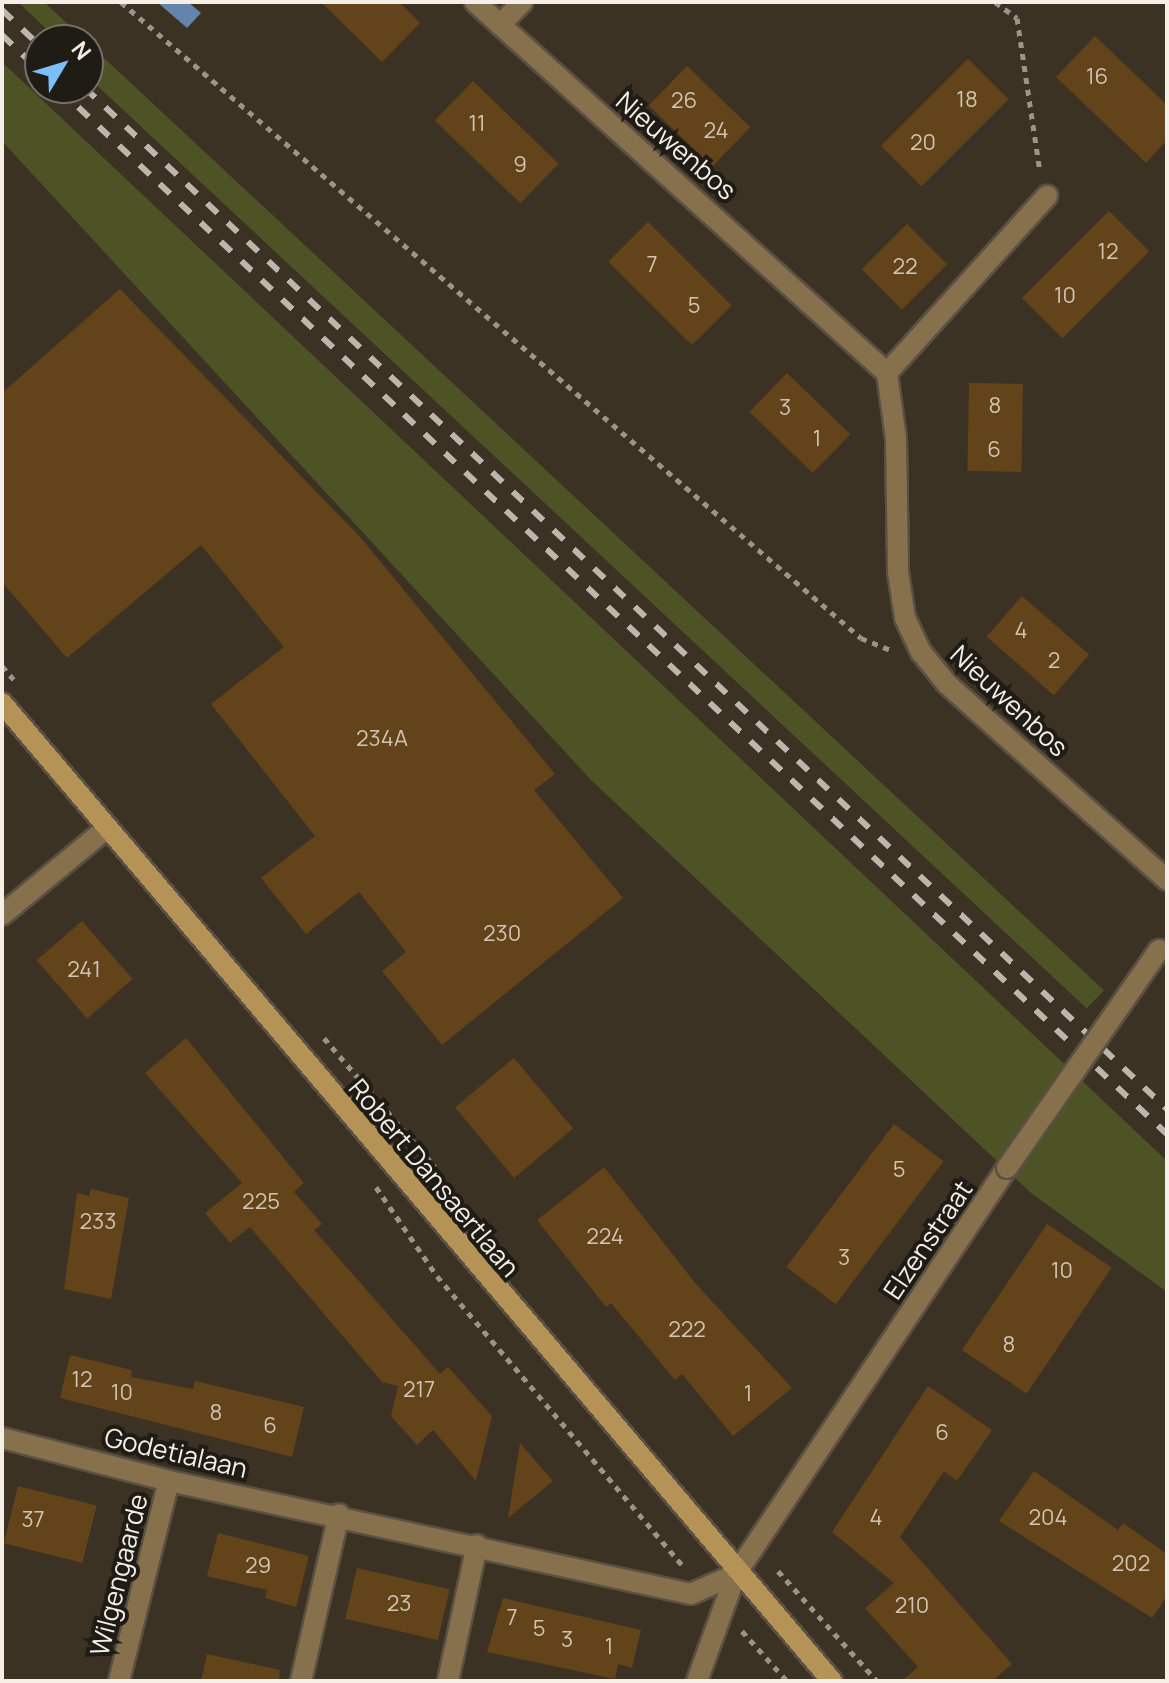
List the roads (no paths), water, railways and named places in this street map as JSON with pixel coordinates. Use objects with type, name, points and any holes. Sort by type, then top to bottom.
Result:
[{"type":"street","name":"Nieuwenbos","points":[[475,2],[887,373],[896,439],[898,572],[905,618],[921,652],[947,684],[1167,880]]},
{"type":"street","points":[[500,25],[522,2]]},
{"type":"street","points":[[887,373],[1047,196]]},
{"type":"street","name":"Robert Dansaertlaan","points":[[2,703],[736,1574],[832,1681]]},
{"type":"street","points":[[2,915],[106,829]]},
{"type":"street","name":"Elzenstraat","points":[[697,1681],[720,1606],[736,1574],[1007,1168],[1163,944]]},
{"type":"street","name":"Godetialaan","points":[[2,1438],[169,1481],[339,1514],[691,1594],[736,1574]]},
{"type":"street","name":"Wilgengaarde","points":[[119,1681],[169,1481]]},
{"type":"street","points":[[301,1681],[339,1514]]},
{"type":"street","points":[[448,1681],[477,1545]]},
{"type":"water","points":[[157,2],[188,2],[201,13],[187,28]]},
{"type":"railway","points":[[2,10],[24,31]]},
{"type":"railway","points":[[2,35],[24,56]]},
{"type":"railway","points":[[75,104],[1167,1134]]},
{"type":"railway","points":[[102,104],[1167,1109]]}]
